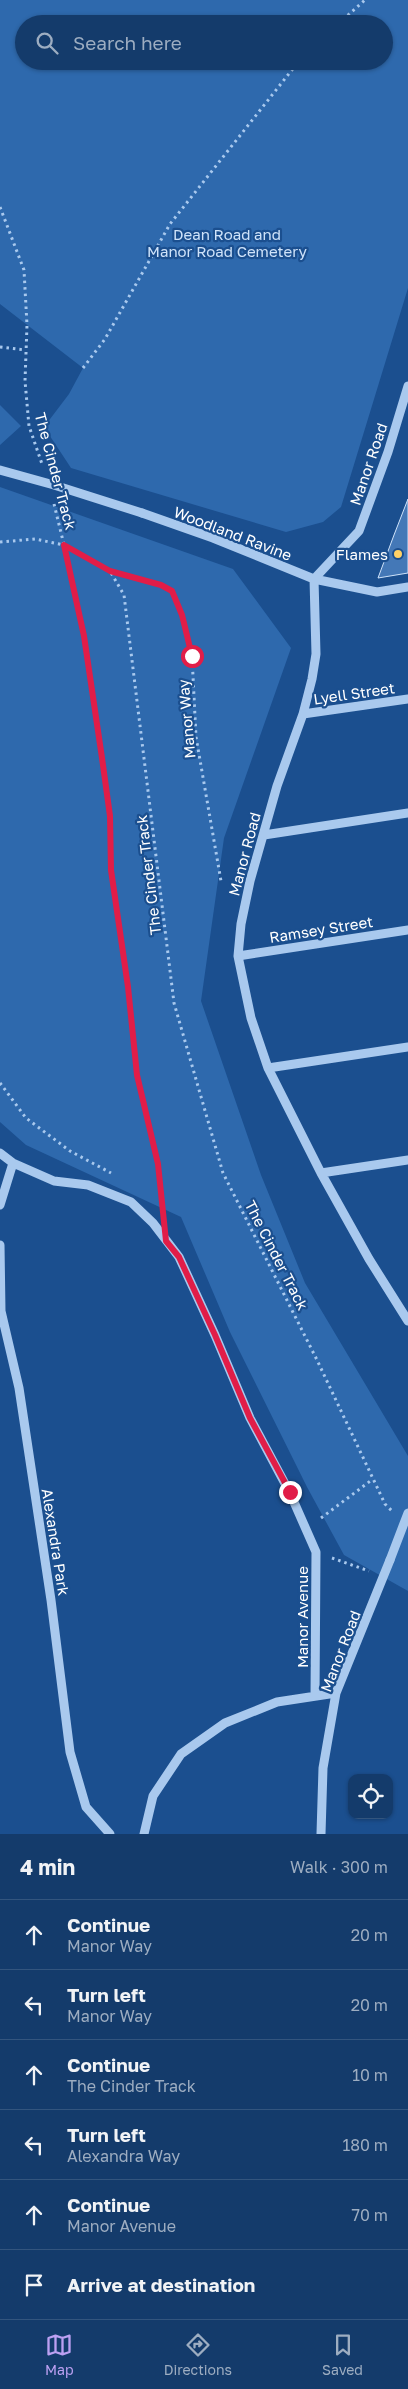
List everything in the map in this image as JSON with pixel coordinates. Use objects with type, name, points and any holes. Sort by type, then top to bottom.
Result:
[{"type":"street","name":"Manor Road","points":[[408,386],[388,452],[359,531],[314,579],[316,654],[303,714],[277,786],[241,924],[238,956],[250,1018],[268,1068],[321,1173],[369,1259],[408,1321]]},
{"type":"street","name":"Woodland Ravine","points":[[0,470],[54,485],[213,538],[314,579],[377,592],[408,587]]},
{"type":"street","name":"Lyell Street","points":[[303,714],[408,699]]},
{"type":"street","points":[[264,835],[408,813]]},
{"type":"street","name":"Ramsey Street","points":[[238,956],[408,930]]},
{"type":"street","points":[[268,1068],[408,1047]]},
{"type":"street","name":"Manor Avenue","points":[[0,1153],[13,1163],[54,1180],[88,1185],[131,1202],[153,1223],[179,1257],[250,1418],[290,1492],[316,1552],[316,1696]]},
{"type":"street","points":[[321,1173],[408,1160]]},
{"type":"street","points":[[0,1205],[13,1163]]},
{"type":"street","name":"Alexandra Park","points":[[0,1245],[0,1311],[19,1388],[51,1600],[70,1752],[86,1807],[110,1834]]},
{"type":"street","name":"Manor Road","points":[[321,1834],[323,1768],[336,1693],[408,1513]]},
{"type":"street","points":[[144,1834],[153,1796],[181,1754],[225,1723],[278,1702],[336,1693]]},
{"type":"path","points":[[348,15],[365,0]]},
{"type":"path","points":[[84,368],[105,339],[170,224],[292,70]]},
{"type":"path","name":"The Cinder Track","points":[[0,207],[24,270],[27,325],[25,350],[29,426],[44,472]]},
{"type":"path","points":[[0,347],[25,350]]},
{"type":"path","name":"The Cinder Track","points":[[53,500],[64,545],[110,571],[124,595],[176,1012],[223,1173],[317,1360],[385,1504],[397,1516]]},
{"type":"path","points":[[0,542],[35,539],[64,545],[84,636],[101,749],[110,816],[111,870],[128,987],[137,1075],[158,1164],[166,1241]]},
{"type":"path","name":"Manor Way","points":[[110,571],[161,585],[172,591],[182,615],[192,656],[196,737],[221,881]]},
{"type":"path","points":[[0,1083],[26,1118],[70,1151],[126,1182],[131,1202]]},
{"type":"path","points":[[306,1529],[373,1479]]},
{"type":"path","points":[[316,1552],[383,1576]]},
{"type":"green space","name":"Dean Road and Manor Road Cemetery","points":[[0,0],[408,0],[408,288],[341,507],[323,522],[286,532],[71,468],[44,427],[69,394],[83,368],[0,304]]},
{"type":"green space","points":[[0,405],[21,426],[0,445]]},
{"type":"green space","points":[[0,487],[233,569],[291,648],[224,838],[201,1001],[261,1175],[305,1283],[408,1456],[408,1591],[344,1555],[307,1487],[230,1332],[181,1217],[26,1145],[0,1122]]},
{"type":"building","name":"Flames","points":[[408,499],[408,573],[378,578],[394,535]]},
{"type":"place","name":"Flames","points":[[398,554]]},
{"type":"route","points":[[192,656],[182,615],[172,591],[161,585],[110,571],[64,545],[84,636],[102,758],[110,816],[111,870],[128,987],[137,1075],[158,1164],[166,1241],[179,1257],[250,1418],[290,1492]]}]
